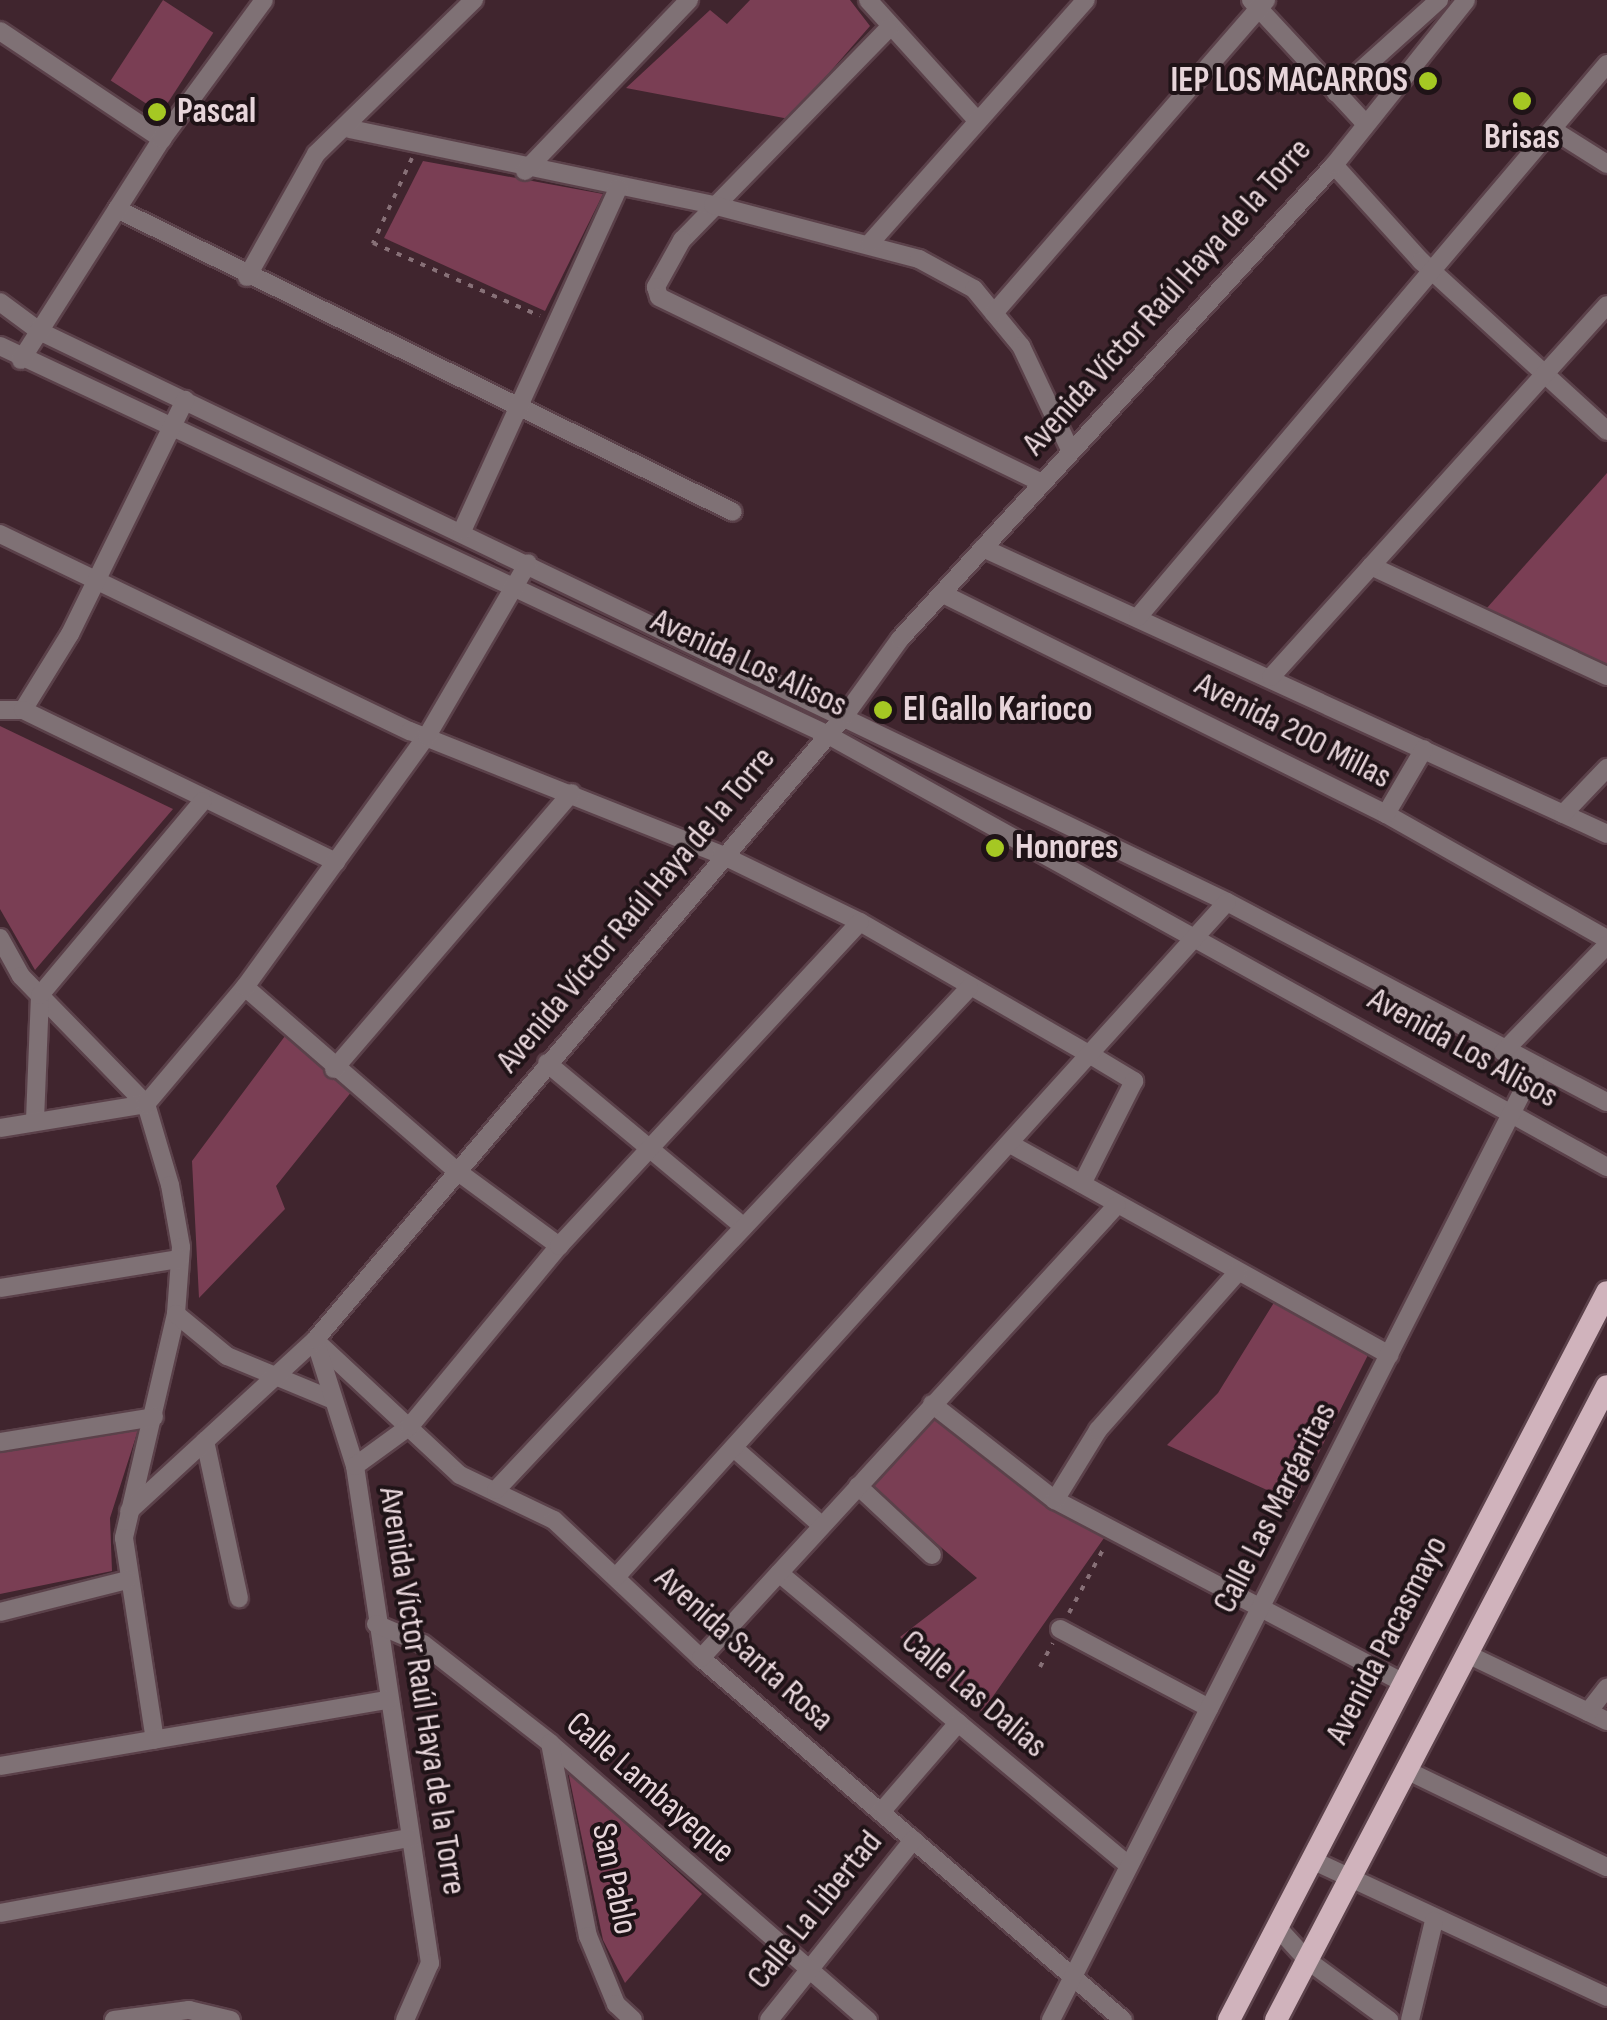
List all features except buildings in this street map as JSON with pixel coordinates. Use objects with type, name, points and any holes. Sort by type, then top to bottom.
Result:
[{"type":"main road","name":"Avenida Pacasmayo","points":[[1229,2020],[1404,1683],[1598,1331],[1607,1292]]},
{"type":"main road","points":[[1276,2020],[1607,1386]]},
{"type":"street","points":[[21,360],[162,139],[259,6],[236,0]]},
{"type":"street","points":[[247,276],[316,154],[350,128],[474,0]]},
{"type":"street","points":[[525,171],[689,0]]},
{"type":"street","points":[[868,0],[977,120]]},
{"type":"street","points":[[1336,92],[1439,0]]},
{"type":"street","name":"Avenida Víctor Raúl Haya de la Torre","points":[[406,2020],[430,1963],[355,1466],[315,1340],[722,855],[846,714],[942,594],[1334,165],[1363,122],[1466,0]]},
{"type":"street","points":[[994,313],[1258,3],[1363,122]]},
{"type":"street","points":[[870,243],[1076,4]]},
{"type":"street","points":[[890,28],[746,182],[713,205],[682,240],[656,287],[659,298],[1042,483]]},
{"type":"street","points":[[0,31],[162,139]]},
{"type":"street","points":[[1138,617],[1607,64]]},
{"type":"street","points":[[350,128],[525,171],[713,205],[870,243],[974,289],[1021,346],[1071,452]]},
{"type":"street","points":[[1553,130],[1607,164]]},
{"type":"street","points":[[1334,165],[1434,268],[1607,431]]},
{"type":"street","points":[[462,531],[512,408],[618,188]]},
{"type":"street","points":[[117,209],[512,408],[733,512]]},
{"type":"street","name":"Avenida Los Alisos","points":[[0,302],[39,331],[846,714],[1226,902],[1502,1052],[1607,1102]]},
{"type":"street","points":[[1271,677],[1607,305]]},
{"type":"street","name":"Avenida Los Alisos","points":[[0,346],[21,360],[828,735],[1607,1166]]},
{"type":"street","points":[[23,710],[100,582],[185,400]]},
{"type":"street","points":[[0,534],[427,736],[722,855],[860,922],[1134,1081],[1082,1184]]},
{"type":"street","points":[[983,548],[1607,834]]},
{"type":"street","points":[[0,1128],[146,1104],[245,987],[427,736],[528,563]]},
{"type":"street","points":[[1371,566],[1607,676]]},
{"type":"street","name":"Avenida 200 Millas","points":[[942,594],[1386,814],[1607,942]]},
{"type":"street","points":[[0,710],[23,710],[203,801],[336,862]]},
{"type":"street","points":[[1386,814],[1424,749]]},
{"type":"street","points":[[1563,814],[1607,768]]},
{"type":"street","points":[[334,1068],[571,793]]},
{"type":"street","points":[[35,1120],[40,995],[203,801]]},
{"type":"street","points":[[616,1577],[1094,1057],[1226,902]]},
{"type":"street","points":[[355,1466],[410,1426],[559,1246],[860,922]]},
{"type":"street","points":[[0,938],[40,995],[146,1104],[180,1259],[176,1314],[129,1512],[127,1580],[155,1740]]},
{"type":"street","points":[[1502,1052],[1607,942]]},
{"type":"street","points":[[245,987],[457,1171],[559,1246]]},
{"type":"street","points":[[496,1490],[969,988]]},
{"type":"street","points":[[548,1063],[744,1227]]},
{"type":"street","name":"Calle Las Margaritas","points":[[1051,2020],[1534,1067]]},
{"type":"street","points":[[1012,1145],[1237,1274],[1389,1355]]},
{"type":"street","points":[[701,1658],[1118,1205]]},
{"type":"street","points":[[0,1288],[180,1259]]},
{"type":"street","points":[[1055,1500],[1098,1430],[1237,1274]]},
{"type":"street","points":[[176,1314],[228,1356],[279,1374],[331,1399]]},
{"type":"street","points":[[129,1512],[315,1340]]},
{"type":"street","name":"Avenida Santa Rosa","points":[[315,1340],[460,1474],[554,1520],[701,1658],[1123,2020]]},
{"type":"street","points":[[932,1404],[1055,1500],[1404,1683]]},
{"type":"street","points":[[0,1442],[154,1417]]},
{"type":"street","points":[[205,1441],[239,1598]]},
{"type":"street","points":[[735,1449],[822,1526]]},
{"type":"street","points":[[858,1486],[932,1556]]},
{"type":"street","name":"Calle Las Dalias","points":[[778,1573],[1128,1865]]},
{"type":"street","points":[[0,1612],[127,1580]]},
{"type":"street","name":"Calle Lambayeque","points":[[376,1624],[423,1644],[550,1743],[868,2020]]},
{"type":"street","points":[[1060,1629],[1209,1708]]},
{"type":"street","points":[[1467,1654],[1607,1720]]},
{"type":"street","points":[[1588,1712],[1607,1688]]},
{"type":"street","points":[[0,1766],[388,1700]]},
{"type":"street","points":[[881,1812],[958,1724]]},
{"type":"street","name":"San Pablo","points":[[550,1743],[588,1936],[616,2004],[633,2020]]},
{"type":"street","points":[[1406,1770],[1607,1867]]},
{"type":"street","points":[[0,1914],[410,1838]]},
{"type":"street","name":"Calle La Libertad","points":[[769,2020],[913,1840]]},
{"type":"street","points":[[1312,1860],[1434,1920],[1607,1997]]},
{"type":"street","points":[[1410,2020],[1434,1920]]},
{"type":"street","points":[[1277,1927],[1307,1960],[1389,2020]]},
{"type":"street","points":[[603,2020],[616,2004]]},
{"type":"street","points":[[114,2020],[190,2010],[231,2020]]},
{"type":"path","points":[[418,145],[373,243],[552,322]]},
{"type":"path","points":[[1040,1667],[1112,1533]]},
{"type":"shaded area","points":[[163,0],[213,33],[161,113],[111,81]]},
{"type":"shaded area","points":[[750,0],[850,0],[870,26],[789,119],[626,88],[710,10],[727,24]]},
{"type":"shaded area","points":[[423,161],[603,194],[545,311],[384,238]]},
{"type":"shaded area","points":[[1607,473],[1607,667],[1486,609]]},
{"type":"shaded area","points":[[0,726],[173,809],[35,970],[0,909]]},
{"type":"shaded area","points":[[285,1036],[352,1091],[276,1186],[285,1209],[199,1298],[192,1161]]},
{"type":"shaded area","points":[[1275,1301],[1369,1353],[1294,1502],[1167,1445],[1218,1393]]},
{"type":"shaded area","points":[[930,1414],[1104,1538],[982,1712],[900,1637],[977,1578],[867,1484]]},
{"type":"shaded area","points":[[139,1427],[110,1518],[112,1571],[0,1594],[0,1451]]},
{"type":"shaded area","points":[[568,1771],[702,1894],[625,1983],[603,1940]]},
{"type":"place","name":"IEP LOS MACARROS","points":[[1428,81]]},
{"type":"place","name":"Brisas","points":[[1522,101]]},
{"type":"place","name":"Pascal","points":[[157,112]]},
{"type":"place","name":"El Gallo Karioco","points":[[883,710]]},
{"type":"place","name":"Honores","points":[[995,848]]}]
